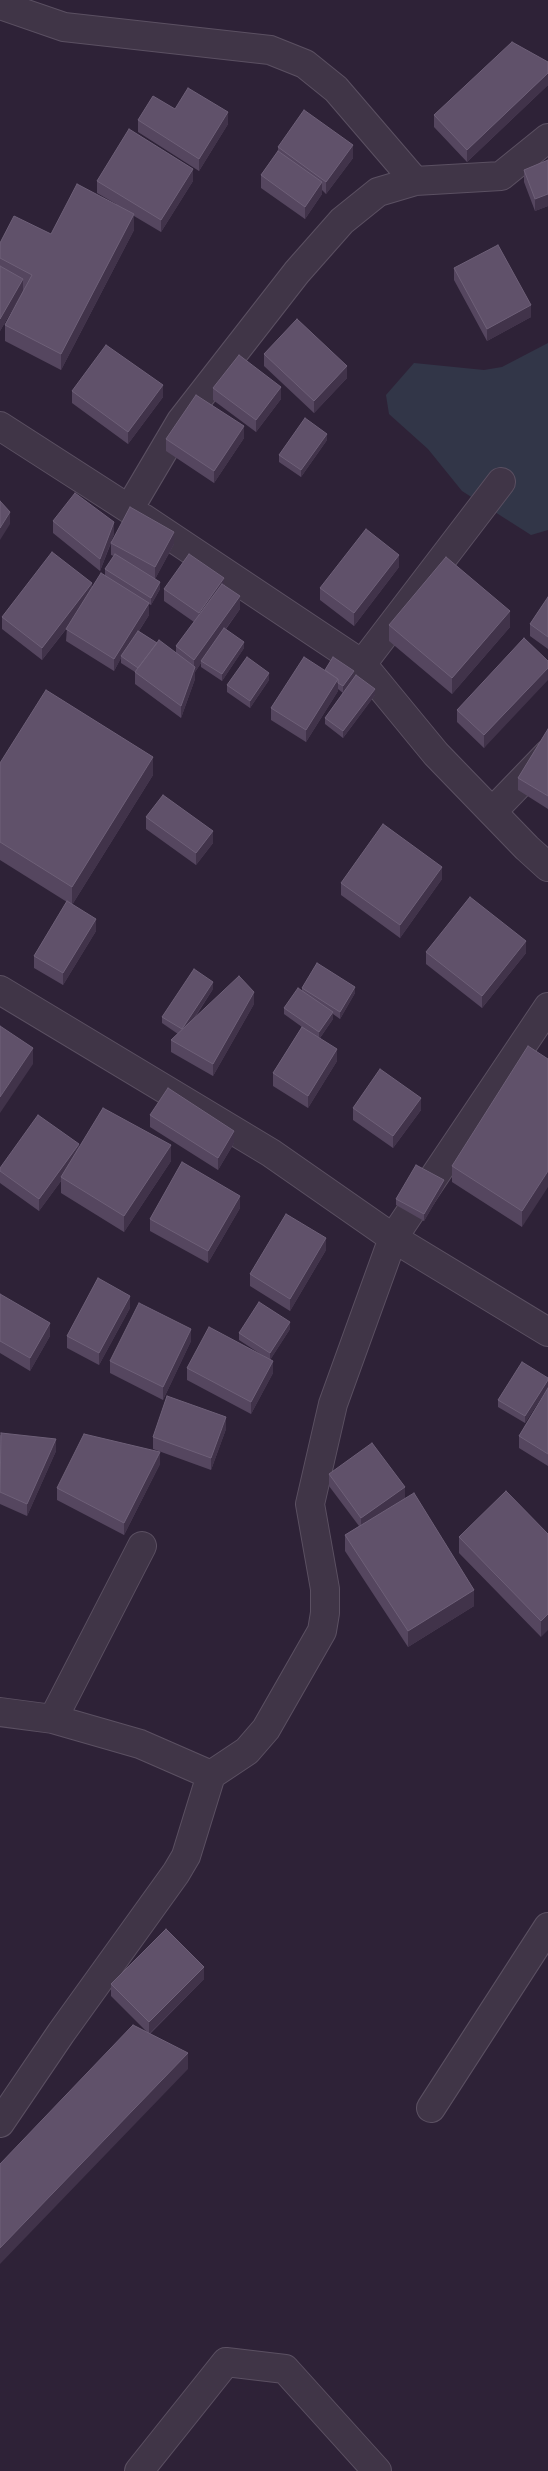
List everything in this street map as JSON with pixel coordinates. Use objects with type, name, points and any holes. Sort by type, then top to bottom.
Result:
[{"type":"street","points":[[0,5],[64,27],[270,50],[305,64],[336,89],[415,181]]},
{"type":"street","points":[[129,509],[180,421],[297,272],[342,221],[378,192],[415,181],[502,176],[548,138]]},
{"type":"street","points":[[0,426],[129,509],[362,664],[436,754],[548,867]]},
{"type":"street","points":[[362,664],[501,482]]},
{"type":"street","points":[[492,812],[548,754]]},
{"type":"street","points":[[0,990],[271,1153],[394,1238],[548,1332]]},
{"type":"street","points":[[0,2123],[61,2033],[176,1874],[186,1856],[211,1775],[247,1751],[266,1729],[322,1632],[325,1614],[325,1589],[310,1504],[333,1404],[394,1238],[548,1007]]},
{"type":"street","points":[[53,1719],[142,1546]]},
{"type":"street","points":[[0,1712],[53,1719],[140,1744],[211,1775]]},
{"type":"street","points":[[431,2108],[548,1927]]},
{"type":"street","points":[[139,2471],[226,2362],[285,2369],[377,2471]]},
{"type":"shaded area","points":[[548,343],[548,530],[531,535],[462,491],[428,449],[389,414],[386,395],[414,363],[484,370],[502,367]]},
{"type":"building","points":[[512,42],[548,62],[548,73],[467,150],[434,115]]},
{"type":"building","points":[[188,88],[228,112],[199,159],[138,120],[153,96],[175,109]]},
{"type":"building","points":[[304,110],[353,145],[326,182],[278,147]]},
{"type":"building","points":[[129,129],[193,169],[161,220],[97,181]]},
{"type":"building","points":[[278,151],[322,182],[305,207],[261,175]]},
{"type":"building","points":[[548,160],[548,194],[535,199],[524,170]]},
{"type":"building","points":[[77,184],[134,214],[61,354],[5,325],[32,275],[0,258],[0,243],[14,216],[51,234]]},
{"type":"building","points":[[498,245],[531,305],[487,329],[454,268]]},
{"type":"building","points":[[0,266],[23,279],[0,319]]},
{"type":"building","points":[[297,319],[347,366],[314,401],[264,354]]},
{"type":"building","points":[[106,345],[163,385],[128,432],[72,391]]},
{"type":"building","points":[[239,355],[281,387],[256,420],[213,388]]},
{"type":"building","points":[[196,395],[244,426],[214,471],[166,439]]},
{"type":"building","points":[[305,418],[327,434],[301,470],[279,455]]},
{"type":"building","points":[[75,493],[114,522],[100,559],[53,521]]},
{"type":"building","points":[[0,501],[10,512],[0,528]]},
{"type":"building","points":[[130,507],[174,532],[155,567],[111,543]]},
{"type":"building","points":[[366,529],[399,555],[354,613],[320,588]]},
{"type":"building","points":[[52,552],[92,583],[42,648],[2,617]]},
{"type":"building","points":[[115,554],[160,582],[151,598],[105,569]]},
{"type":"building","points":[[189,554],[224,578],[199,613],[164,589]]},
{"type":"building","points":[[446,557],[510,611],[452,678],[389,625]]},
{"type":"building","points":[[101,573],[149,603],[114,659],[66,629]]},
{"type":"building","points":[[222,584],[240,596],[194,660],[176,646]]},
{"type":"building","points":[[548,597],[548,637],[530,624]]},
{"type":"building","points":[[224,628],[244,642],[222,674],[201,661]]},
{"type":"building","points":[[138,631],[157,643],[138,668],[121,656]]},
{"type":"building","points":[[524,638],[548,661],[548,668],[484,735],[457,710]]},
{"type":"building","points":[[159,640],[195,667],[181,706],[135,672]]},
{"type":"building","points":[[247,657],[269,673],[250,701],[227,685]]},
{"type":"building","points":[[304,657],[338,679],[306,730],[271,708]]},
{"type":"building","points":[[333,657],[354,671],[343,686],[338,683],[338,679],[325,670]]},
{"type":"building","points":[[356,675],[375,689],[343,731],[325,718]]},
{"type":"building","points":[[46,690],[153,757],[72,887],[0,842],[0,763]]},
{"type":"building","points":[[548,729],[548,796],[518,778]]},
{"type":"building","points":[[163,795],[213,831],[196,853],[146,817]]},
{"type":"building","points":[[383,824],[442,867],[400,925],[341,883]]},
{"type":"building","points":[[470,897],[526,941],[482,996],[426,952]]},
{"type":"building","points":[[67,901],[96,919],[63,973],[34,956]]},
{"type":"building","points":[[317,963],[355,987],[340,1012],[302,988]]},
{"type":"building","points":[[194,969],[213,982],[182,1029],[162,1017]]},
{"type":"building","points":[[239,976],[254,992],[213,1064],[171,1040]]},
{"type":"building","points":[[298,988],[333,1012],[319,1032],[284,1008]]},
{"type":"building","points":[[0,1026],[33,1048],[0,1097]]},
{"type":"building","points":[[302,1027],[337,1049],[308,1096],[273,1073]]},
{"type":"building","points":[[528,1046],[548,1059],[548,1171],[522,1211],[452,1166]]},
{"type":"building","points":[[380,1069],[421,1098],[393,1136],[353,1108]]},
{"type":"building","points":[[168,1088],[234,1131],[218,1158],[150,1115]]},
{"type":"building","points":[[103,1108],[171,1145],[124,1216],[61,1177]]},
{"type":"building","points":[[38,1115],[79,1144],[39,1199],[0,1171],[0,1168]]},
{"type":"building","points":[[182,1162],[240,1196],[208,1251],[150,1219]]},
{"type":"building","points":[[416,1165],[444,1180],[424,1214],[396,1199]]},
{"type":"building","points":[[286,1214],[326,1238],[290,1299],[250,1274]]},
{"type":"building","points":[[98,1278],[130,1296],[99,1353],[67,1336]]},
{"type":"building","points":[[0,1294],[50,1323],[30,1358],[0,1341]]},
{"type":"building","points":[[259,1302],[290,1322],[270,1353],[239,1333]]},
{"type":"building","points":[[139,1303],[191,1329],[163,1387],[110,1361]]},
{"type":"building","points":[[209,1327],[273,1361],[251,1402],[187,1368]]},
{"type":"building","points":[[522,1362],[548,1378],[525,1416],[498,1400]]},
{"type":"building","points":[[548,1388],[548,1454],[519,1436]]},
{"type":"building","points":[[167,1396],[226,1417],[211,1458],[153,1437]]},
{"type":"building","points":[[1,1433],[56,1439],[27,1504],[0,1492]]},
{"type":"building","points":[[84,1434],[160,1452],[124,1523],[57,1488]]},
{"type":"building","points":[[372,1443],[405,1487],[361,1518],[329,1474]]},
{"type":"building","points":[[506,1491],[548,1534],[548,1614],[541,1621],[459,1537]]},
{"type":"building","points":[[414,1493],[474,1590],[408,1631],[345,1535]]},
{"type":"building","points":[[166,1929],[204,1967],[149,2022],[111,1984]]},
{"type":"building","points":[[133,2025],[188,2053],[0,2248],[0,2164]]}]
